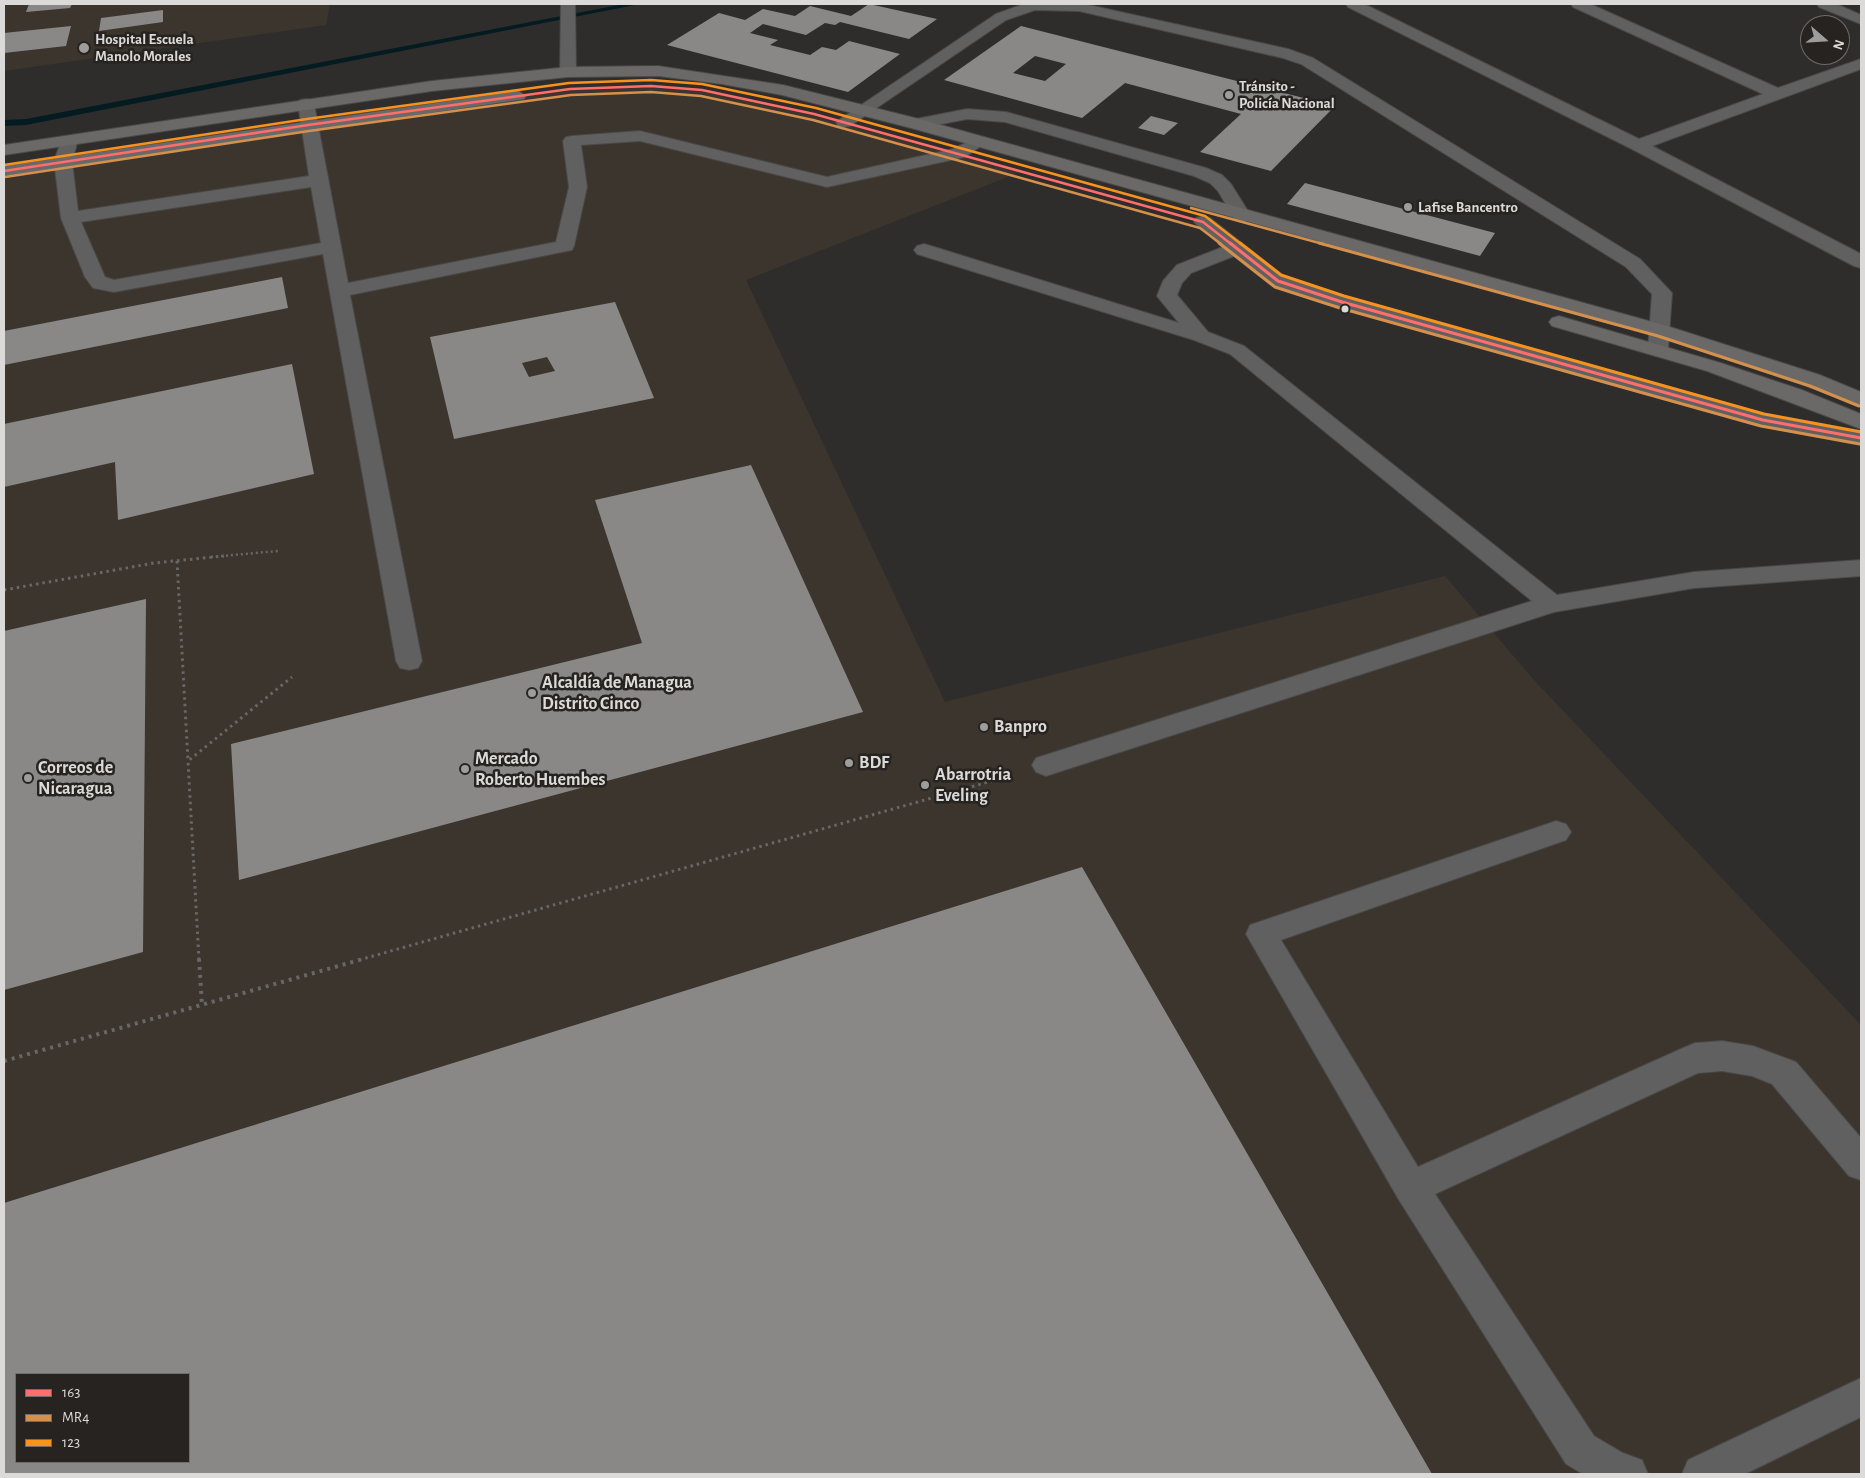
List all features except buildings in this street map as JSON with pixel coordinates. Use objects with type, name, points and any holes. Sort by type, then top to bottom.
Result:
[{"type":"main road","points":[[4,150],[432,86],[568,72],[658,71],[722,79],[783,90],[917,124],[1242,216],[1660,330],[1812,380],[1861,400]]},
{"type":"main road","points":[[472,102],[532,85],[568,72],[582,79],[702,90],[751,99],[959,153],[1658,350],[1794,395],[1861,422]]},
{"type":"main road","points":[[4,171],[308,125],[570,89],[651,86]]},
{"type":"street","points":[[1352,4],[1638,145],[1857,256]]},
{"type":"street","points":[[1578,4],[1776,94]]},
{"type":"street","points":[[1824,4],[1861,20]]},
{"type":"street","points":[[844,122],[1002,17],[1034,5],[1079,7],[1288,54],[1307,61],[1633,263],[1662,293],[1658,350]]},
{"type":"street","points":[[568,72],[569,6]]},
{"type":"street","points":[[1638,145],[1861,64]]},
{"type":"street","points":[[306,104],[308,125],[410,661]]},
{"type":"street","points":[[917,124],[967,114],[992,115],[1200,172],[1216,180],[1225,188],[1242,216]]},
{"type":"street","points":[[339,291],[565,246],[578,188],[572,141],[640,136],[827,182],[959,153],[978,142]]},
{"type":"street","points":[[69,140],[63,161],[70,218],[95,277],[100,284],[114,286],[331,247]]},
{"type":"street","points":[[70,218],[319,180]]},
{"type":"street","points":[[1203,222],[1234,249],[1278,281],[1342,302],[1763,420],[1861,438]]},
{"type":"street","points":[[1201,336],[1167,296],[1173,281],[1184,269],[1234,249]]},
{"type":"street","points":[[924,250],[1201,336],[1237,350],[1552,604]]},
{"type":"street","points":[[1046,765],[1552,604],[1694,580],[1861,568]]},
{"type":"street","points":[[1556,832],[1260,934],[1411,1188],[1580,1450],[1616,1471],[1628,1474]]},
{"type":"street","points":[[1411,1188],[1695,1058],[1722,1056],[1753,1061],[1784,1073],[1861,1164]]},
{"type":"street","points":[[1702,1474],[1861,1397]]},
{"type":"path","points":[[4,590],[177,561],[278,551]]},
{"type":"path","points":[[177,561],[202,1005]]},
{"type":"path","points":[[188,761],[292,676]]},
{"type":"path","points":[[4,1061],[1046,765]]},
{"type":"shaded area","name":"Hospital Escuela Manolo Morales","points":[[4,4],[330,4],[326,25],[4,71]]},
{"type":"shaded area","name":"Mercado Roberto Huembes","points":[[651,86],[702,90],[751,99],[1023,171],[746,280],[945,702],[1445,576],[1534,680],[1861,1025],[1861,1474],[4,1474],[4,171],[308,125],[570,89]]},
{"type":"waterway","points":[[4,123],[26,122],[636,4]]},
{"type":"transit line","name":"123","points":[[4,165],[307,119],[569,83],[651,80],[702,84],[816,108],[1205,216],[1281,275],[1344,296],[1764,414],[1861,432]]},
{"type":"transit line","name":"163","points":[[4,171],[308,125],[570,89],[651,86],[702,90],[814,114],[1203,222],[1278,281],[1342,302],[1763,420],[1861,438]]},
{"type":"transit line","name":"MR4","points":[[5,177],[309,131],[571,95],[651,92],[701,96],[813,120],[1200,228],[1275,287],[1340,308],[1761,426],[1860,444]]},
{"type":"transit line","name":"MR4","points":[[1191,208],[1658,336],[1810,386],[1859,406]]},
{"type":"place","name":"Hospital Escuela Manolo Morales","points":[[84,48]]},
{"type":"place","name":"Tránsito - Policía Nacional","points":[[1229,95]]},
{"type":"place","name":"Lafise Bancentro","points":[[1408,207]]},
{"type":"place","name":"Alcaldía de Managua Distrito Cinco","points":[[532,693]]},
{"type":"place","name":"Banpro","points":[[984,727]]},
{"type":"place","name":"BDF","points":[[849,763]]},
{"type":"place","name":"Mercado Roberto Huembes","points":[[465,769]]},
{"type":"place","name":"Correos de Nicaragua","points":[[28,778]]},
{"type":"place","name":"Abarrotria Eveling","points":[[925,785]]}]
